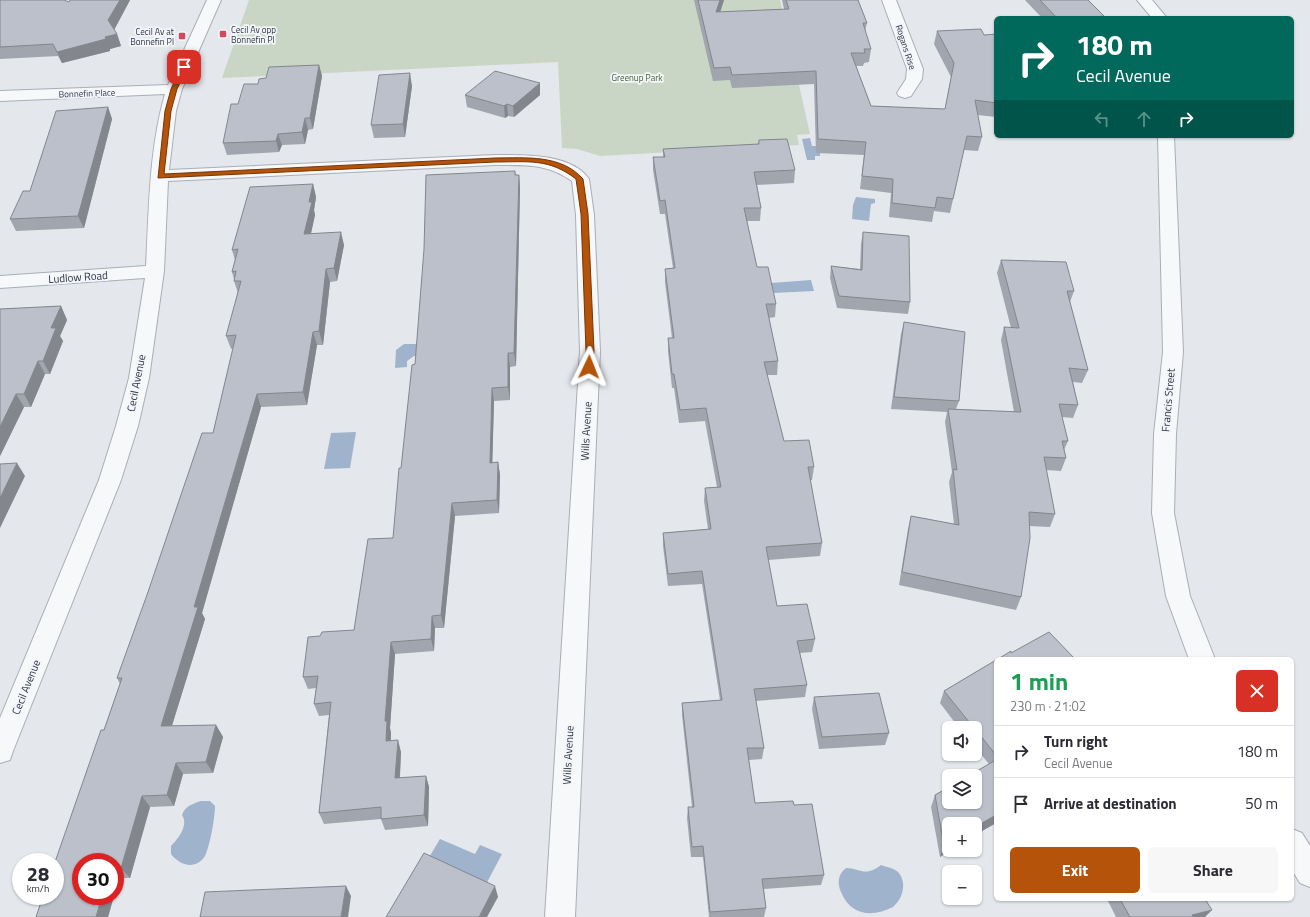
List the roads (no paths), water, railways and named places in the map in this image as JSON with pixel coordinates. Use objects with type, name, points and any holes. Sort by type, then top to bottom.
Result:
[{"type":"street","name":"Cecil Avenue","points":[[0,751],[112,474],[127,426],[138,378],[155,271],[160,176],[168,111],[174,89],[214,0]]},
{"type":"street","name":"Rogans Rise","points":[[889,0],[915,69],[914,79],[905,93]]},
{"type":"street","points":[[1144,0],[1158,16]]},
{"type":"street","name":"Bonnefin Place","points":[[0,96],[174,89]]},
{"type":"street","name":"Francis Street","points":[[1166,138],[1173,352],[1165,434],[1163,513],[1178,596],[1201,657]]},
{"type":"street","name":"Wills Avenue","points":[[160,176],[495,160],[542,160],[567,168],[580,179],[585,214],[590,351],[560,917]]},
{"type":"street","name":"Ludlow Road","points":[[0,282],[155,271]]},
{"type":"street","points":[[1294,846],[1310,873]]},
{"type":"water","points":[[810,138],[812,146],[820,146],[820,156],[815,156],[815,160],[807,160],[802,139]]},
{"type":"water","points":[[856,197],[875,199],[875,203],[871,204],[869,221],[852,219],[853,205]]},
{"type":"water","points":[[811,280],[814,291],[773,293],[771,283]]},
{"type":"water","points":[[404,344],[425,344],[423,355],[414,356],[407,361],[407,367],[395,368],[396,350]]},
{"type":"water","points":[[356,432],[350,468],[324,469],[331,433]]},
{"type":"water","points":[[201,801],[210,801],[215,806],[209,846],[205,856],[197,863],[193,865],[183,864],[171,854],[171,846],[182,832],[184,819],[182,815],[185,809],[192,804]]},
{"type":"water","points":[[440,839],[475,854],[480,845],[502,854],[483,890],[425,864]]},
{"type":"water","points":[[881,865],[898,872],[901,875],[903,886],[900,899],[893,907],[886,910],[864,913],[857,910],[845,900],[841,892],[839,882],[841,873],[846,868],[871,871]]},
{"type":"place","name":"Cecil Av opp Bonnefin Pl","points":[[223,34]]},
{"type":"place","name":"Cecil Av at Bonnefin Pl","points":[[182,36]]},
{"type":"park label","name":"Greenup Park","points":[[637,77]]}]
